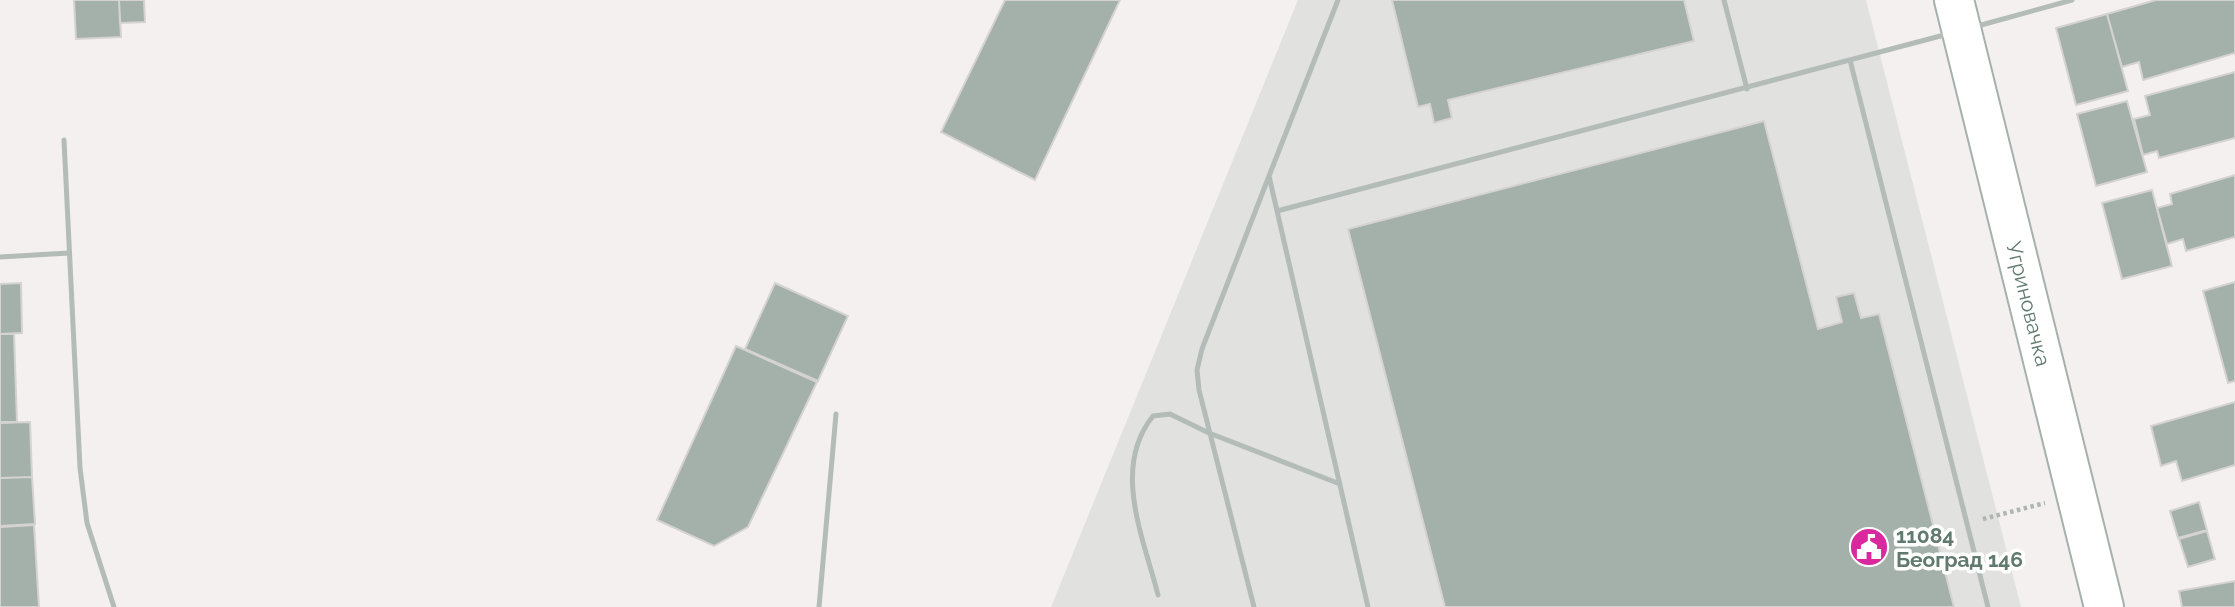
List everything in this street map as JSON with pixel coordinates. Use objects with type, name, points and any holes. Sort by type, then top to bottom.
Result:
[{"type":"main road","name":"Угриновачка","points":[[1957,15],[2104,607]]},
{"type":"lane","points":[[1254,607],[1209,433],[1197,370],[1202,349],[1338,0]]},
{"type":"lane","points":[[1724,0],[1747,89]]},
{"type":"lane","points":[[1277,211],[1850,60],[1957,15],[2072,0]]},
{"type":"lane","points":[[1850,60],[1988,607]]},
{"type":"lane","points":[[64,140],[80,468],[87,523],[114,607]]},
{"type":"lane","points":[[1269,176],[1368,607]]},
{"type":"lane","points":[[0,257],[69,253]]},
{"type":"lane","points":[[819,607],[835,414]]},
{"type":"lane","points":[[1158,596],[1130,485],[1132,466],[1148,423],[1159,414],[1170,414],[1209,433],[1340,485]]},
{"type":"path","points":[[1967,523],[2077,495]]},
{"type":"shaded area","points":[[1298,0],[1866,0],[2021,607],[1051,607]]},
{"type":"building","points":[[74,0],[119,0],[121,37],[76,39]]},
{"type":"building","points":[[119,0],[144,0],[145,22],[120,23]]},
{"type":"building","points":[[1005,0],[1120,0],[1035,180],[941,132]]},
{"type":"building","points":[[1392,0],[1684,0],[1694,41],[1448,100],[1452,118],[1434,123],[1430,104],[1418,107]]},
{"type":"building","points":[[2156,0],[2235,0],[2235,53],[2143,80],[2139,62],[2122,67],[2107,14]]},
{"type":"building","points":[[2107,14],[2128,91],[2076,105],[2056,28]]},
{"type":"building","points":[[2235,72],[2235,138],[2159,158],[2157,151],[2143,155],[2134,119],[2150,115],[2145,96]]},
{"type":"building","points":[[2127,101],[2147,172],[2096,186],[2077,114]]},
{"type":"building","points":[[1764,121],[1818,329],[1842,322],[1836,297],[1854,293],[1861,318],[1879,314],[1954,607],[1445,607],[1348,229]]},
{"type":"building","points":[[2235,175],[2235,237],[2186,251],[2183,239],[2167,244],[2157,208],[2172,204],[2170,194]]},
{"type":"building","points":[[2152,190],[2172,266],[2122,279],[2102,203]]},
{"type":"building","points":[[2235,282],[2235,381],[2228,383],[2203,291]]},
{"type":"building","points":[[21,283],[22,333],[0,334],[0,284]]},
{"type":"building","points":[[775,283],[848,316],[818,381],[745,349]]},
{"type":"building","points":[[0,334],[14,334],[17,422],[0,422]]},
{"type":"building","points":[[736,346],[817,382],[748,527],[714,546],[657,520]]},
{"type":"building","points":[[2235,402],[2235,465],[2182,481],[2176,461],[2161,466],[2151,426]]},
{"type":"building","points":[[30,422],[32,477],[0,478],[0,423]]},
{"type":"building","points":[[32,477],[35,524],[0,526],[0,478]]},
{"type":"building","points":[[2199,502],[2207,530],[2178,538],[2170,511]]},
{"type":"building","points":[[34,525],[39,607],[0,607],[0,527]]},
{"type":"building","points":[[2207,531],[2215,559],[2188,567],[2179,539]]},
{"type":"building","points":[[2235,581],[2235,607],[2182,607],[2179,591]]},
{"type":"place","name":"11084 Београд 146","points":[[1869,547]]}]
